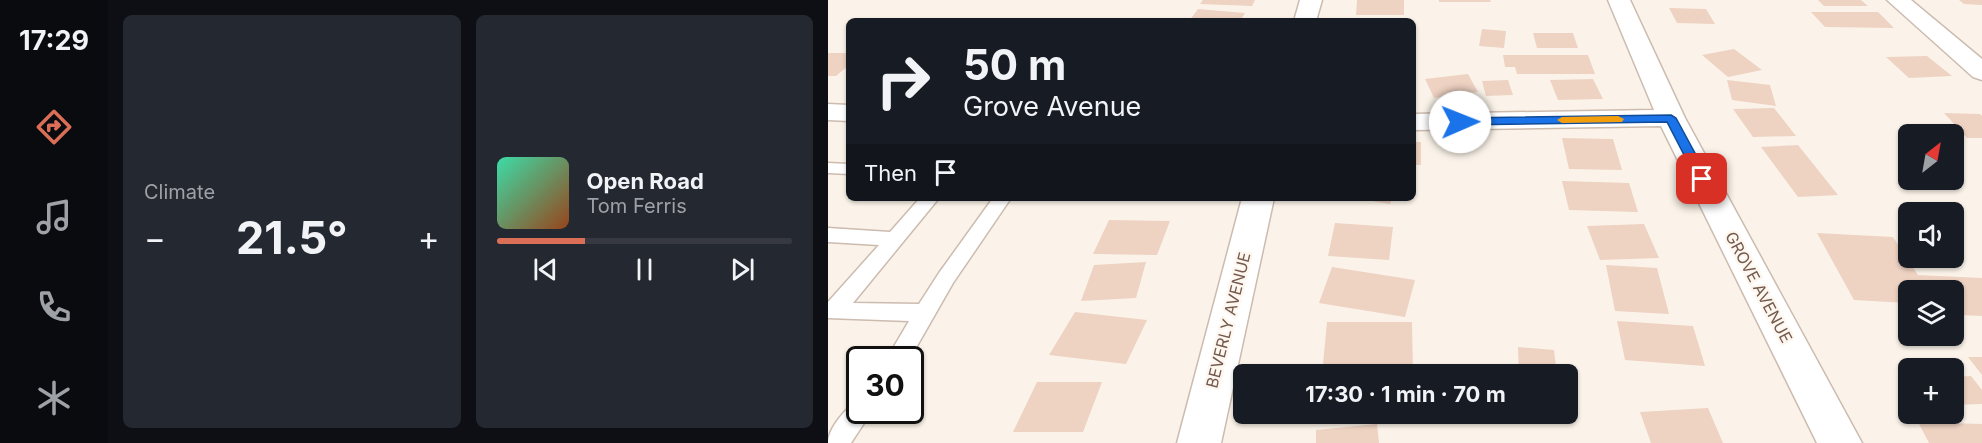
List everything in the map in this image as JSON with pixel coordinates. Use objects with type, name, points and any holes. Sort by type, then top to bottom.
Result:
[{"type":"street","points":[[1306,18],[1311,0]]},
{"type":"street","name":"GROVE AVENUE","points":[[1619,0],[1671,118],[1840,443]]},
{"type":"street","points":[[1898,0],[1982,72]]},
{"type":"street","points":[[828,112],[846,113]]},
{"type":"street","points":[[1416,122],[1671,118]]},
{"type":"street","name":"BEVERLY AVENUE","points":[[1199,443],[1257,201]]},
{"type":"lane","points":[[828,168],[846,169]]},
{"type":"lane","points":[[831,310],[927,201]]},
{"type":"lane","points":[[906,346],[946,278],[1000,201]]},
{"type":"lane","points":[[828,235],[895,239]]},
{"type":"lane","points":[[831,310],[926,313]]},
{"type":"lane","points":[[837,443],[851,424]]},
{"type":"building","points":[[1203,0],[1255,0],[1252,6],[1200,4]]},
{"type":"building","points":[[1357,0],[1404,0],[1404,15],[1356,15]]},
{"type":"building","points":[[1439,0],[1490,0],[1491,2],[1439,2]]},
{"type":"building","points":[[1818,0],[1861,0],[1868,6],[1824,6]]},
{"type":"building","points":[[1959,0],[1982,0],[1982,5],[1964,4]]},
{"type":"building","points":[[1669,8],[1706,9],[1715,24],[1677,23]]},
{"type":"building","points":[[1198,9],[1245,13],[1242,18],[1191,18]]},
{"type":"building","points":[[1811,12],[1878,12],[1894,28],[1825,27]]},
{"type":"building","points":[[1482,29],[1506,31],[1504,48],[1479,46]]},
{"type":"building","points":[[1533,33],[1573,33],[1578,48],[1537,48]]},
{"type":"building","points":[[1734,49],[1762,70],[1728,77],[1702,55]]},
{"type":"building","points":[[828,53],[846,53],[846,68],[836,76],[828,76]]},
{"type":"building","points":[[1503,55],[1588,55],[1595,74],[1517,74],[1515,67],[1505,67]]},
{"type":"building","points":[[1927,56],[1952,76],[1909,78],[1886,57]]},
{"type":"building","points":[[1468,74],[1478,92],[1434,98],[1425,79]]},
{"type":"building","points":[[1593,79],[1603,99],[1558,100],[1550,80]]},
{"type":"building","points":[[1508,80],[1513,95],[1486,96],[1482,81]]},
{"type":"building","points":[[1727,80],[1770,85],[1776,106],[1732,100]]},
{"type":"building","points":[[1774,108],[1796,136],[1753,137],[1733,109]]},
{"type":"building","points":[[1944,113],[1980,114],[1982,116],[1982,138],[1967,138],[1964,135],[1964,124],[1954,124]]},
{"type":"building","points":[[1562,138],[1613,139],[1622,170],[1569,169]]},
{"type":"building","points":[[1416,142],[1421,142],[1421,165],[1416,165]]},
{"type":"building","points":[[1798,145],[1838,195],[1798,197],[1761,147]]},
{"type":"building","points":[[1562,181],[1629,183],[1638,212],[1569,210]]},
{"type":"building","points":[[1372,201],[1391,201],[1390,204]]},
{"type":"building","points":[[1109,220],[1170,221],[1157,255],[1093,254]]},
{"type":"building","points":[[1335,223],[1393,227],[1389,260],[1328,256]]},
{"type":"building","points":[[1644,224],[1659,258],[1600,260],[1587,226]]},
{"type":"building","points":[[1817,233],[1893,237],[1898,245],[1898,268],[1913,268],[1918,275],[1982,278],[1982,316],[1964,315],[1964,280],[1898,280],[1898,302],[1854,300]]},
{"type":"building","points":[[1146,262],[1136,298],[1081,301],[1094,265]]},
{"type":"building","points":[[1606,265],[1657,268],[1669,314],[1615,311]]},
{"type":"building","points":[[1332,267],[1415,280],[1405,317],[1319,303]]},
{"type":"building","points":[[1075,312],[1147,320],[1126,364],[1049,355]]},
{"type":"building","points":[[1617,321],[1693,326],[1705,366],[1625,360]]},
{"type":"building","points":[[1327,322],[1412,322],[1413,364],[1323,364]]},
{"type":"building","points":[[1518,347],[1554,350],[1556,364],[1519,364]]},
{"type":"building","points":[[1968,357],[1982,357],[1982,375]]},
{"type":"building","points":[[1964,376],[1971,376],[1982,390],[1982,404],[1964,405]]},
{"type":"building","points":[[1037,382],[1102,382],[1083,432],[1013,432]]},
{"type":"building","points":[[1708,408],[1723,443],[1651,443],[1640,412]]},
{"type":"building","points":[[1377,424],[1379,443],[1316,443],[1316,430]]},
{"type":"building","points":[[1919,424],[1982,424],[1982,443],[1929,443]]},
{"type":"slow traffic","points":[[1562,120],[1618,119]]},
{"type":"route","points":[[1460,122],[1671,118],[1702,179]]}]
